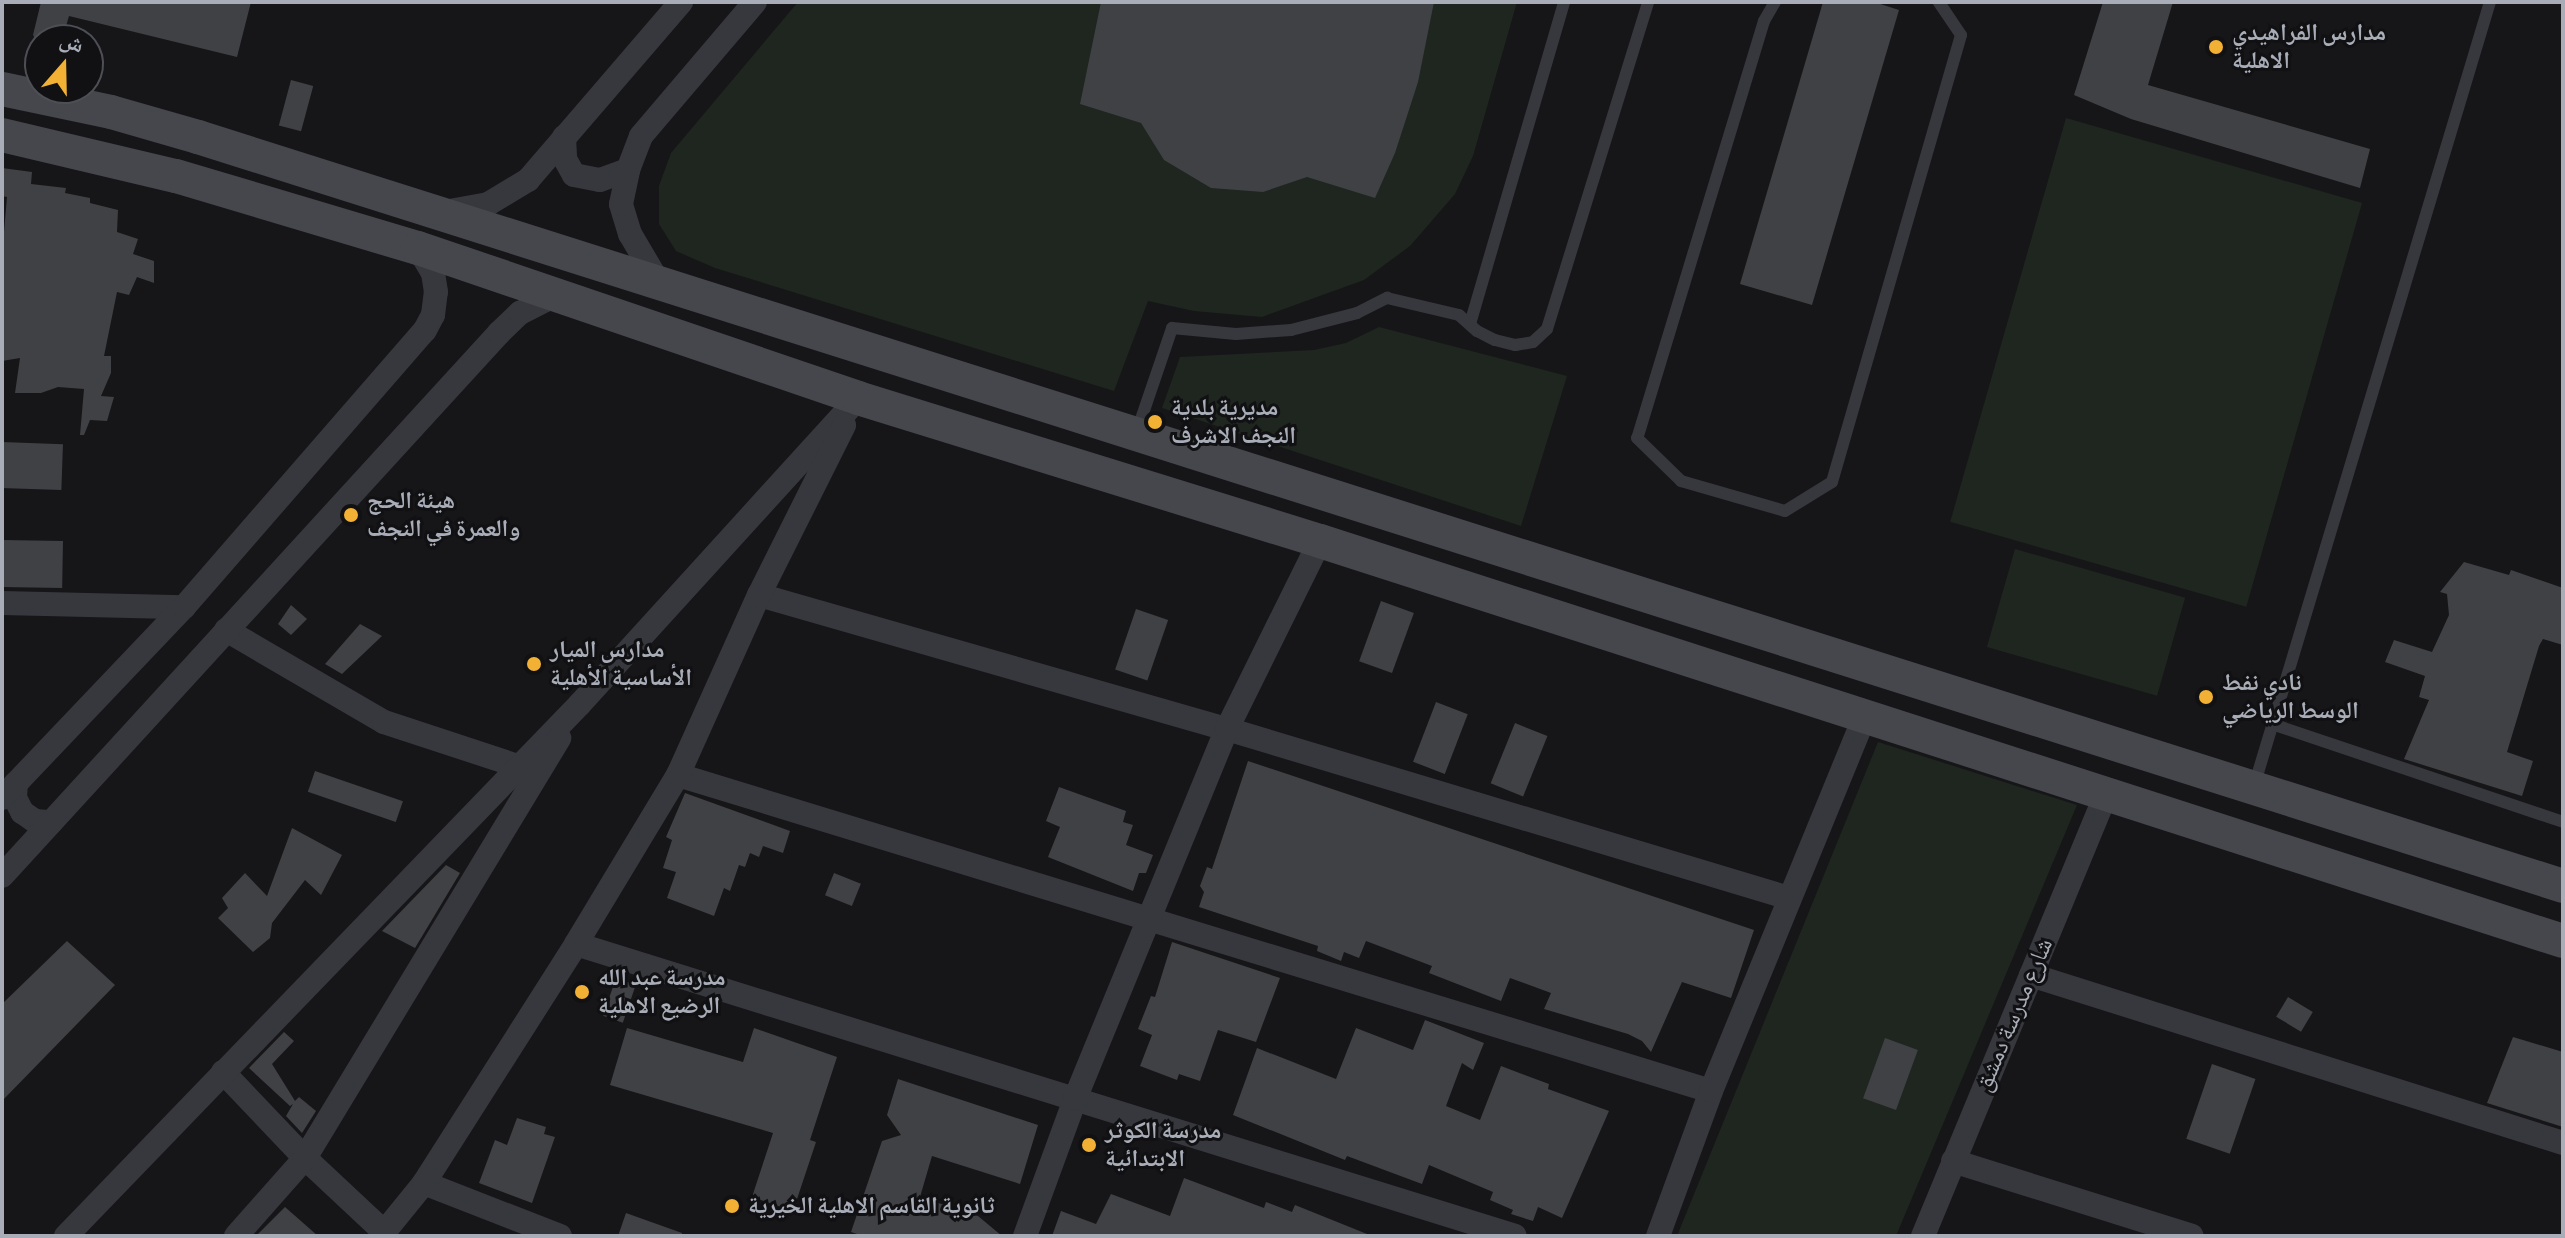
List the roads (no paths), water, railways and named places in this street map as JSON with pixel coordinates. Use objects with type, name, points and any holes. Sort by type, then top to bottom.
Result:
[{"type":"street","points":[[439,213],[488,204],[528,180],[681,2]]},
{"type":"street","points":[[659,283],[630,234],[621,204],[628,170],[641,136],[755,2]]},
{"type":"street","points":[[2,89],[111,112],[198,137],[2563,886]]},
{"type":"street","points":[[96,155],[113,140],[116,121],[111,112]]},
{"type":"street","points":[[2,135],[176,176],[418,248],[858,398],[1320,541],[2563,941]]},
{"type":"street","points":[[176,176],[175,155],[186,141],[198,137]]},
{"type":"street","points":[[564,137],[565,159],[574,175],[600,180],[628,170]]},
{"type":"street","points":[[51,822],[35,821],[22,812],[9,790],[184,607],[425,330],[433,315],[436,292],[433,273],[418,248]]},
{"type":"street","points":[[2,876],[499,333],[520,313],[554,296]]},
{"type":"street","points":[[223,1072],[382,1234],[424,1183],[576,944],[678,775],[759,595],[858,398]]},
{"type":"street","points":[[66,1236],[579,705],[858,398]]},
{"type":"street","points":[[1454,584],[1464,580],[1474,568],[1477,550],[1473,540]]},
{"type":"street","points":[[1025,1236],[1075,1099],[1227,729],[1320,541]]},
{"type":"street","points":[[1525,607],[1520,589],[1523,580],[1529,572],[1546,564]]},
{"type":"street","points":[[759,595],[1227,729],[1789,898]]},
{"type":"street","points":[[2,603],[184,607]]},
{"type":"street","points":[[226,630],[384,722],[518,766]]},
{"type":"street","points":[[236,1236],[305,1158],[579,705]]},
{"type":"street","points":[[1658,1236],[1711,1091],[1865,716]]},
{"type":"street","points":[[678,775],[1711,1091]]},
{"type":"street","name":"شارع مدرسة دمشق","points":[[1923,1236],[2106,794]]},
{"type":"street","points":[[576,944],[1515,1236]]},
{"type":"street","points":[[2031,975],[2563,1143]]},
{"type":"street","points":[[1953,1161],[2192,1236]]},
{"type":"street","points":[[424,1183],[560,1236]]},
{"type":"lane","points":[[1470,324],[1564,2]]},
{"type":"lane","points":[[1136,434],[1172,328],[1236,334],[1291,330],[1357,313],[1387,298],[1459,315],[1495,340],[1515,345],[1533,342],[1547,329],[1648,2]]},
{"type":"lane","points":[[1775,2],[1764,21],[1637,438],[1681,481],[1785,511],[1832,482],[1961,35],[1939,2]]},
{"type":"lane","points":[[2253,789],[2490,2]]},
{"type":"lane","points":[[2272,724],[2563,822]]},
{"type":"place","name":"مدارس الفراهيدي الاهلية","points":[[2216,47]]},
{"type":"place","name":"مديرية بلدية النجف الاشرف","points":[[1155,422]]},
{"type":"place","name":"هيئة الحج والعمرة في النجف","points":[[351,515]]},
{"type":"place","name":"مدارس الميار الأساسية الأهلية","points":[[534,664]]},
{"type":"place","name":"نادي نفط الوسط الرياضي","points":[[2206,697]]},
{"type":"place","name":"مدرسة عبد الله الرضيع الاهلية","points":[[582,992]]},
{"type":"place","name":"مدرسة الكوثر الابتدائية","points":[[1089,1145]]},
{"type":"place","name":"ثانوية القاسم الاهلية الخيرية","points":[[732,1206]]}]
